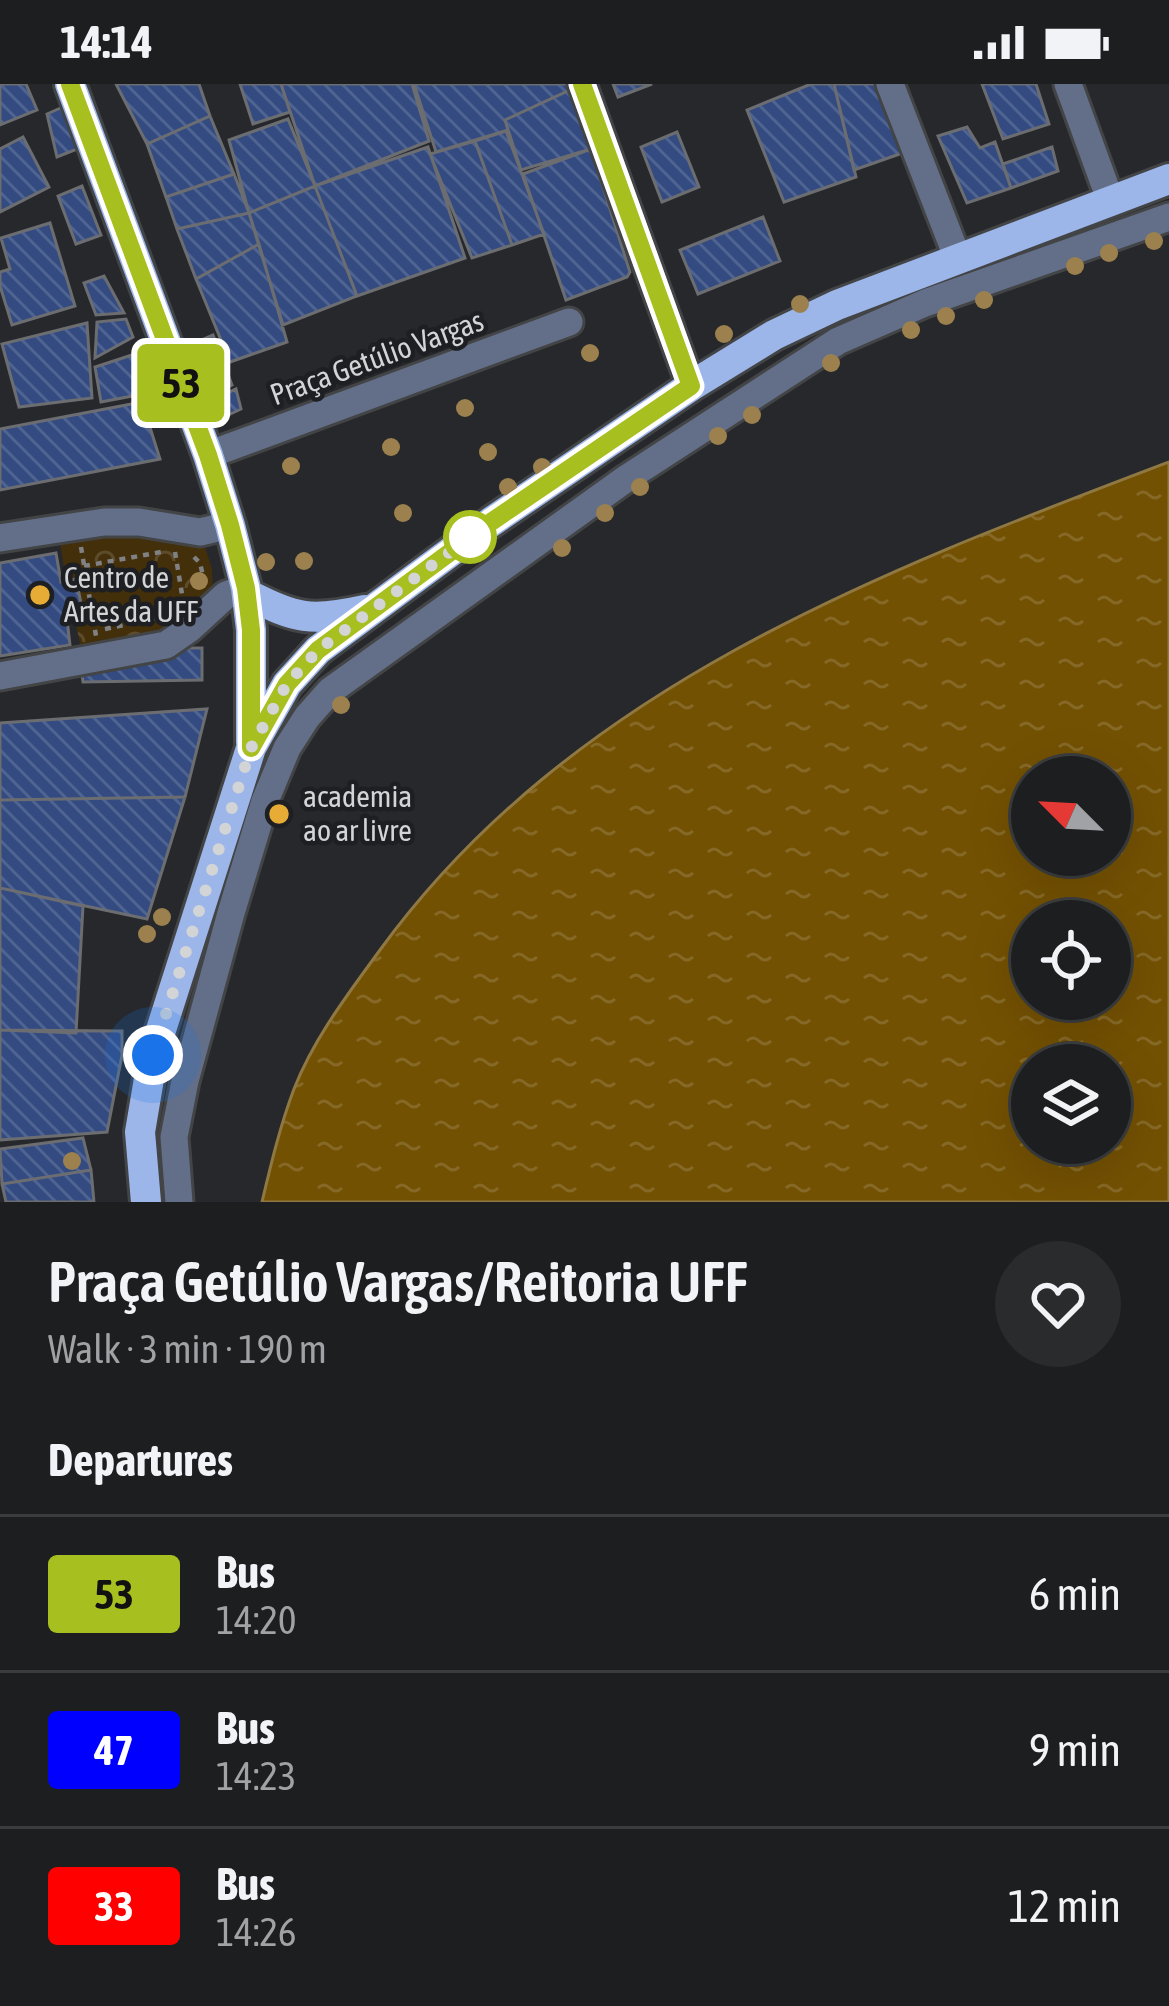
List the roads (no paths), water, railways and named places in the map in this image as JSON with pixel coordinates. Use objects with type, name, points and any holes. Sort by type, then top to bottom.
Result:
[{"type":"main road","points":[[70,84],[230,525],[251,630],[251,748]]},
{"type":"main road","points":[[146,1202],[140,1132],[153,1055],[251,748],[287,684],[318,650],[491,522],[774,334],[837,305],[1169,179]]},
{"type":"main road","points":[[246,591],[288,614],[309,619],[371,608]]},
{"type":"street","points":[[583,84],[691,386]]},
{"type":"street","points":[[890,84],[958,260]]},
{"type":"street","points":[[1068,84],[1111,202]]},
{"type":"street","points":[[178,1202],[173,1137],[231,913],[265,801],[287,748],[330,691],[627,478],[838,341],[925,303],[1169,217]]},
{"type":"street","name":"Praça Getúlio Vargas","points":[[208,455],[569,322]]},
{"type":"street","points":[[0,538],[104,522],[139,522],[200,532],[230,525]]},
{"type":"street","points":[[0,676],[97,645],[166,645],[187,621],[226,596],[246,591]]},
{"type":"water","points":[[1169,462],[1169,1202],[262,1202],[280,1131],[311,1052],[380,950],[457,858],[543,779],[636,710],[736,649],[949,548]]},
{"type":"place","name":"Centro de Artes da UFF","points":[[40,595]]},
{"type":"place","name":"academia ao ar livre","points":[[279,814]]}]
